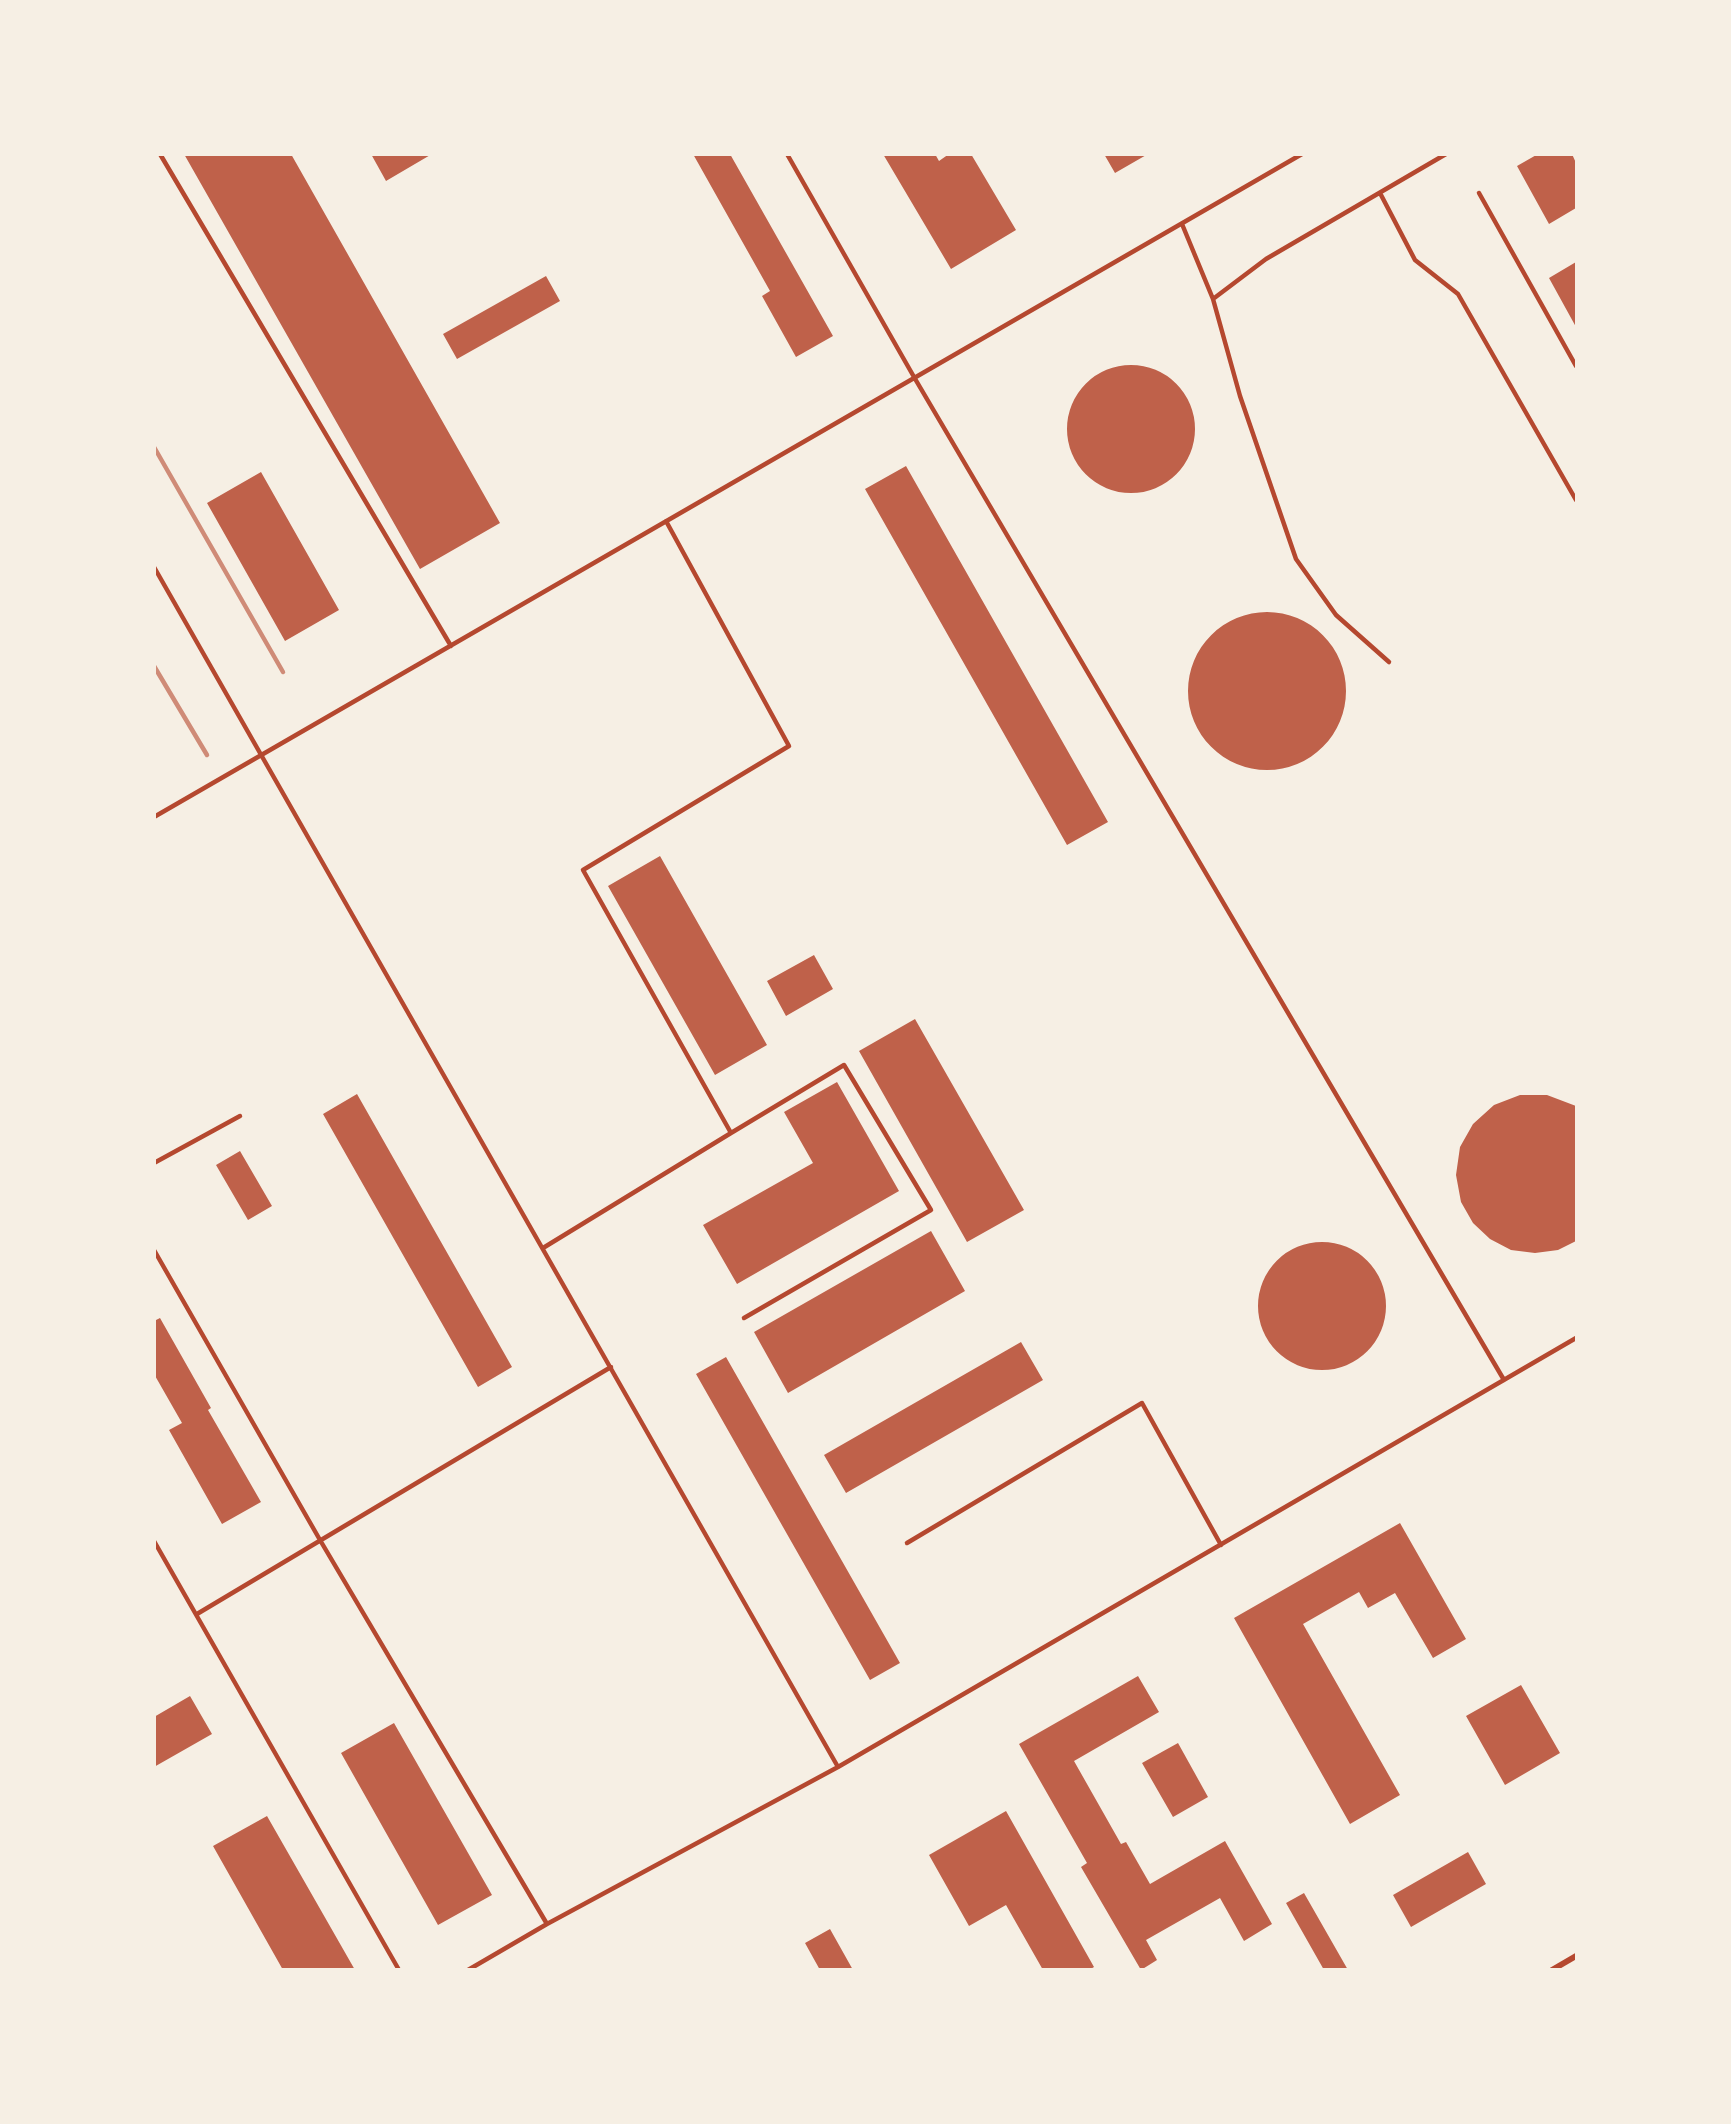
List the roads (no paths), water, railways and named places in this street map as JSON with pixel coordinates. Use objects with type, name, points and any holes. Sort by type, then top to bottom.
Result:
[{"type":"street","points":[[1552,1970],[1576,1956]]},
{"type":"lane","points":[[160,154],[451,646]]},
{"type":"lane","points":[[788,154],[914,377],[1504,1380]]},
{"type":"lane","points":[[154,817],[1302,154]]},
{"type":"lane","points":[[1213,299],[1266,260],[1446,154]]},
{"type":"lane","points":[[1479,193],[1576,366]]},
{"type":"lane","points":[[1380,194],[1415,260],[1458,294],[1576,500]]},
{"type":"lane","points":[[1182,224],[1213,299],[1240,396],[1296,559],[1336,615],[1389,662]]},
{"type":"lane","points":[[666,521],[789,746],[583,870],[731,1133]]},
{"type":"lane","points":[[154,567],[838,1767]]},
{"type":"lane","points":[[543,1248],[844,1065],[931,1210],[744,1318]]},
{"type":"lane","points":[[154,1163],[240,1116]]},
{"type":"lane","points":[[154,1250],[320,1540],[547,1924]]},
{"type":"lane","points":[[468,1970],[547,1924],[838,1767],[1576,1338]]},
{"type":"lane","points":[[197,1614],[610,1367]]},
{"type":"lane","points":[[907,1543],[1142,1403],[1221,1545]]},
{"type":"lane","points":[[154,1541],[399,1970]]},
{"type":"railway","points":[[154,447],[283,672]]},
{"type":"railway","points":[[154,666],[207,755]]}]
